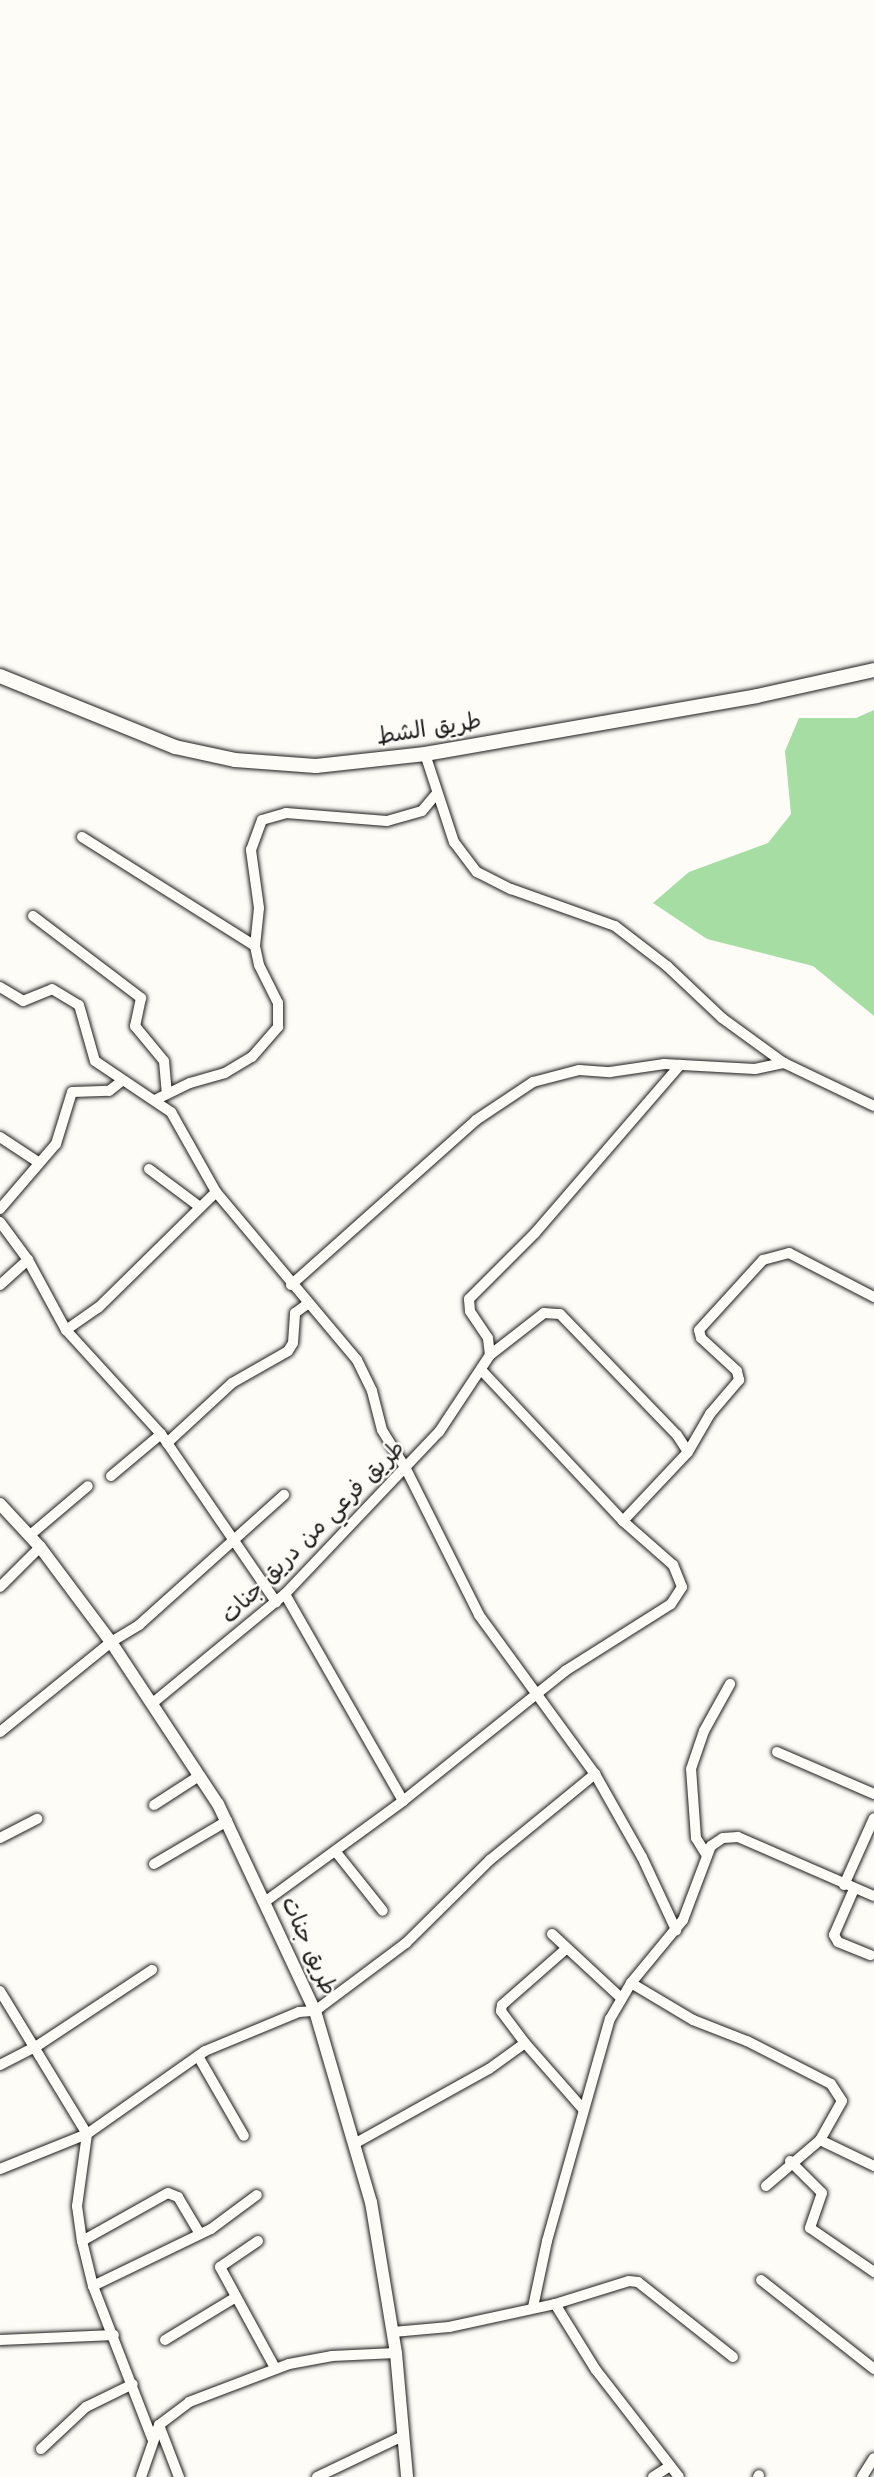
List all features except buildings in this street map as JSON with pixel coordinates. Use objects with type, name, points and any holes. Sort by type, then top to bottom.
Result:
[{"type":"main road","name":"طريق الشط","points":[[0,676],[157,741],[216,757],[316,766],[425,754],[757,696],[874,670]]},
{"type":"street","points":[[425,754],[460,855],[477,872],[511,889],[615,926],[667,965],[722,1018],[784,1063],[874,1106]]},
{"type":"street","points":[[162,1097],[225,1073],[273,1038],[280,1017],[278,1003],[255,946],[259,908],[251,850],[262,820],[286,813],[387,821],[422,811],[437,793]]},
{"type":"street","points":[[82,837],[255,946]]},
{"type":"street","points":[[33,916],[141,998],[135,1026],[164,1061],[162,1097]]},
{"type":"street","points":[[0,986],[23,1001],[52,989],[79,1005],[95,1060],[122,1081],[162,1097],[180,1123],[216,1192],[291,1285],[357,1360],[372,1391],[382,1430],[406,1469],[478,1615],[596,1774],[642,1857],[676,1930]]},
{"type":"street","points":[[291,1285],[503,1098],[553,1073],[680,1065],[755,1069],[784,1063]]},
{"type":"street","points":[[490,1355],[488,1338],[470,1311],[469,1298],[536,1234],[680,1065]]},
{"type":"street","points":[[0,1209],[62,1133],[72,1092],[108,1091],[122,1081]]},
{"type":"street","points":[[0,1137],[38,1162]]},
{"type":"street","points":[[149,1169],[200,1207]]},
{"type":"street","points":[[66,1330],[98,1308],[216,1192]]},
{"type":"street","points":[[0,1222],[28,1260],[66,1330],[164,1438],[233,1544],[280,1598],[402,1801]]},
{"type":"street","points":[[623,1521],[688,1452],[710,1414],[739,1380],[737,1371],[701,1338],[699,1330],[763,1260],[789,1252],[874,1297]]},
{"type":"street","points":[[0,1285],[28,1260]]},
{"type":"street","points":[[111,1476],[164,1438],[232,1383],[288,1350],[293,1343],[295,1314],[309,1303]]},
{"type":"street","points":[[490,1355],[544,1313],[560,1314],[665,1422],[688,1452]]},
{"type":"street","name":"طريق فرعي من دريق جنات","points":[[154,1702],[280,1598],[406,1469],[482,1371],[490,1355]]},
{"type":"street","points":[[266,1901],[336,1852],[581,1659],[642,1625],[671,1604],[682,1587],[673,1565],[623,1521],[482,1371]]},
{"type":"street","points":[[29,1536],[88,1486]]},
{"type":"street","points":[[0,1732],[111,1642],[139,1625],[233,1544],[284,1495]]},
{"type":"street","name":"طريق جنات","points":[[0,1504],[40,1547],[154,1702],[227,1821],[315,2011],[371,2202],[396,2353],[407,2477]]},
{"type":"street","points":[[0,1587],[40,1547]]},
{"type":"street","points":[[706,1854],[696,1838],[691,1769],[704,1731],[730,1684]]},
{"type":"street","points":[[777,1752],[874,1794]]},
{"type":"street","points":[[0,2169],[87,2134],[198,2056],[289,2016],[315,2011],[406,1943],[490,1860],[596,1774]]},
{"type":"street","points":[[154,1805],[199,1776]]},
{"type":"street","points":[[870,1955],[838,1941],[834,1935],[874,1818]]},
{"type":"street","points":[[0,1838],[37,1819]]},
{"type":"street","points":[[154,1864],[227,1821]]},
{"type":"street","points":[[533,2307],[597,2053],[621,1998],[676,1930],[693,1898],[706,1854],[718,1840],[738,1837],[874,1896]]},
{"type":"street","points":[[336,1852],[383,1911]]},
{"type":"street","points":[[552,1934],[621,1998]]},
{"type":"street","points":[[567,1948],[502,2005],[501,2011],[525,2043],[583,2109]]},
{"type":"street","points":[[0,2065],[37,2046],[152,1970]]},
{"type":"street","points":[[631,1983],[693,2020],[747,2040],[831,2084],[842,2101],[820,2140],[790,2161],[766,2186]]},
{"type":"street","points":[[0,1991],[37,2046],[87,2134],[77,2206],[82,2241],[93,2286],[152,2438]]},
{"type":"street","points":[[354,2144],[489,2069],[525,2043]]},
{"type":"street","points":[[198,2056],[244,2136]]},
{"type":"street","points":[[820,2140],[873,2164]]},
{"type":"street","points":[[790,2161],[822,2193],[810,2228],[874,2272]]},
{"type":"street","points":[[82,2241],[168,2193],[178,2197],[200,2234]]},
{"type":"street","points":[[93,2286],[200,2234],[257,2194]]},
{"type":"street","points":[[258,2241],[220,2264],[275,2368]]},
{"type":"street","points":[[761,2280],[874,2369]]},
{"type":"street","points":[[393,2333],[449,2327],[555,2304],[611,2284],[638,2282],[733,2357]]},
{"type":"street","points":[[165,2340],[236,2297]]},
{"type":"street","points":[[555,2304],[596,2371],[679,2477]]},
{"type":"street","points":[[0,2340],[114,2335]]},
{"type":"street","points":[[141,2477],[152,2438],[159,2425],[189,2402],[275,2368],[332,2356],[396,2353]]},
{"type":"street","points":[[41,2449],[86,2407],[133,2384]]},
{"type":"street","points":[[159,2425],[179,2477]]},
{"type":"street","points":[[317,2477],[404,2437]]},
{"type":"street","points":[[862,2477],[874,2458]]},
{"type":"street","points":[[653,2477],[670,2466]]},
{"type":"green space","points":[[874,710],[874,1016],[813,966],[707,939],[653,903],[689,872],[768,843],[791,814],[785,751],[799,718],[856,718]]}]
